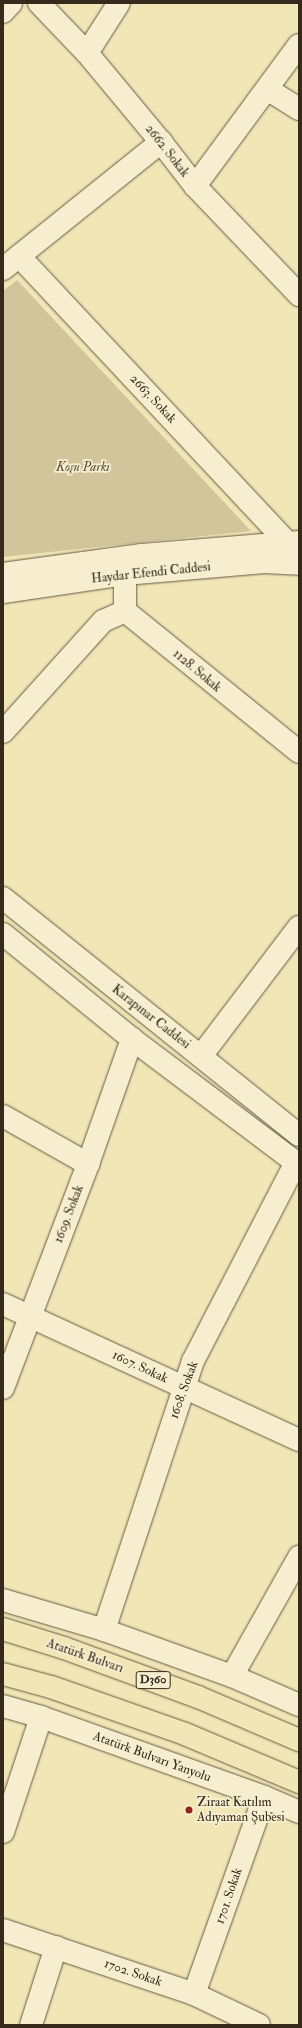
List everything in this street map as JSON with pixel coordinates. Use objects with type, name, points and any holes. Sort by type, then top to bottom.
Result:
[{"type":"highway","name":"Atatürk Bulvarı","points":[[3,1629],[64,1648],[198,1697],[299,1740]]},
{"type":"highway","points":[[3,1674],[51,1687],[185,1734],[299,1782]]},
{"type":"street","points":[[3,12],[11,3]]},
{"type":"street","name":"2662. Sokak","points":[[39,3],[87,53],[195,186],[299,295]]},
{"type":"street","points":[[87,53],[119,3]]},
{"type":"street","points":[[195,186],[299,45]]},
{"type":"street","points":[[267,89],[299,109]]},
{"type":"street","points":[[11,262],[160,142]]},
{"type":"street","name":"2663. Sokak","points":[[11,262],[293,542]]},
{"type":"street","name":"Haydar Efendi Caddesi","points":[[3,574],[142,555],[293,542]]},
{"type":"street","name":"Haydar Efendi Caddesi","points":[[3,592],[125,574],[264,562],[299,564]]},
{"type":"street","points":[[3,732],[103,621],[125,612],[125,574]]},
{"type":"street","name":"1128. Sokak","points":[[125,612],[299,752]]},
{"type":"street","name":"Karapınar Caddesi","points":[[3,898],[299,1136]]},
{"type":"street","points":[[201,1056],[299,927]]},
{"type":"street","points":[[3,934],[132,1039],[297,1164]]},
{"type":"street","name":"1609. Sokak","points":[[3,1388],[88,1164],[132,1039]]},
{"type":"street","points":[[3,1116],[88,1164]]},
{"type":"street","name":"1608. Sokak","points":[[104,1630],[193,1361],[297,1164]]},
{"type":"street","name":"1607. Sokak","points":[[3,1304],[299,1440]]},
{"type":"street","points":[[232,1676],[299,1557]]},
{"type":"street","points":[[3,1600],[104,1630],[232,1676],[299,1705]]},
{"type":"street","name":"Atatürk Bulvarı Yanyolu","points":[[3,1706],[42,1717],[264,1797],[299,1812]]},
{"type":"street","points":[[3,1832],[42,1717]]},
{"type":"street","name":"1701. Sokak","points":[[194,1994],[264,1797]]},
{"type":"street","name":"1702. Sokak","points":[[3,1930],[194,1994],[259,2025]]},
{"type":"street","points":[[31,2025],[56,1947]]},
{"type":"green space","name":"Koşu Parkı","points":[[17,280],[251,531],[3,557],[3,291]]},
{"type":"place","name":"Ziraat Katılım Adıyaman Şubesi","points":[[189,1810]]}]
